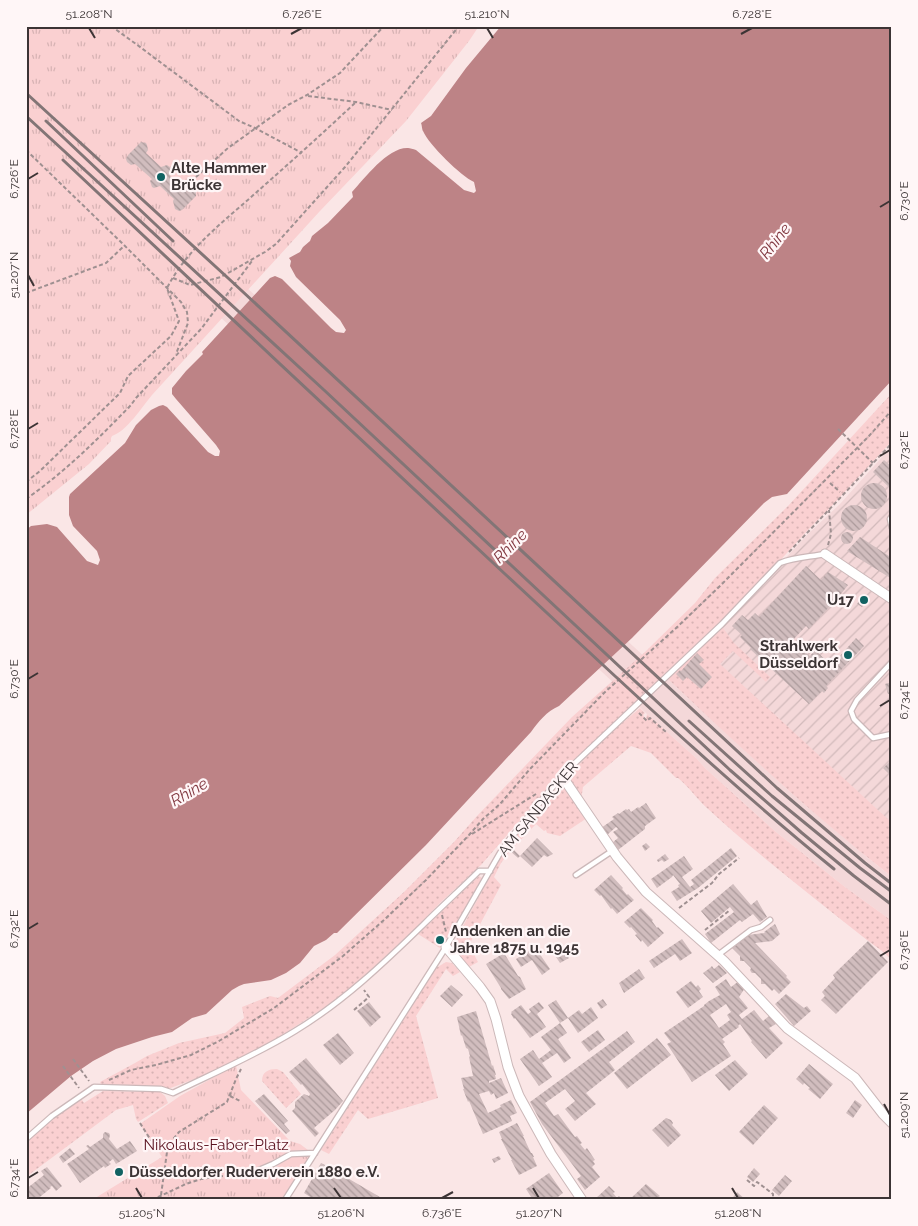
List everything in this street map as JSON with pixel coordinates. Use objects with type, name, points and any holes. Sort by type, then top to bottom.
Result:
[{"type":"street","points":[[825,554],[892,599]]},
{"type":"street","points":[[562,776],[612,851],[646,892],[718,955],[787,1028],[855,1078],[892,1123]]},
{"type":"street","points":[[448,944],[490,1001],[508,1067],[519,1096],[548,1150],[582,1200]]},
{"type":"lane","points":[[892,516],[890,519],[892,528]]},
{"type":"lane","points":[[780,563],[787,560],[825,554]]},
{"type":"lane","name":"AM SANDACKER","points":[[286,1200],[448,944],[509,840],[562,776],[722,624],[780,563]]},
{"type":"lane","points":[[892,662],[858,700],[851,711],[854,718],[873,738],[892,734]]},
{"type":"lane","points":[[576,875],[612,851]]},
{"type":"lane","points":[[26,1139],[52,1116],[95,1087],[161,1089],[173,1093],[244,1059],[296,1031],[360,984],[479,871],[490,871]]},
{"type":"lane","points":[[718,955],[750,930],[770,920]]},
{"type":"lane","points":[[259,1170],[291,1154],[315,1153]]},
{"type":"path","points":[[111,26],[239,121],[302,153]]},
{"type":"path","points":[[196,177],[228,148],[255,128],[340,73],[384,26]]},
{"type":"path","points":[[173,278],[190,285],[221,277],[276,244],[345,167],[459,26]]},
{"type":"path","points":[[307,95],[356,102],[392,110]]},
{"type":"path","points":[[167,288],[198,244],[302,153],[356,102]]},
{"type":"path","points":[[26,150],[181,302],[187,312],[188,323],[176,356]]},
{"type":"path","points":[[26,293],[106,263],[124,245]]},
{"type":"path","points":[[26,499],[83,454],[131,405],[201,329],[252,260]]},
{"type":"path","points":[[26,482],[40,471],[120,393],[128,376],[171,336],[180,321],[167,288]]},
{"type":"path","points":[[73,1059],[95,1087],[131,1070],[191,1055],[219,1042],[274,1008],[343,956],[384,920],[469,835],[482,818],[500,804],[530,769],[604,693],[721,585],[869,436],[892,410]]},
{"type":"path","points":[[838,429],[873,463]]},
{"type":"path","points":[[780,563],[892,442]]},
{"type":"path","points":[[830,483],[840,492]]},
{"type":"path","points":[[825,554],[831,534],[830,510]]},
{"type":"path","points":[[634,708],[647,721],[650,718],[666,732]]},
{"type":"path","points":[[469,835],[525,800],[544,790],[550,790]]},
{"type":"path","points":[[671,914],[712,883],[719,874],[739,858]]},
{"type":"path","points":[[441,908],[448,944]]},
{"type":"path","points":[[697,936],[730,910]]},
{"type":"path","points":[[354,1010],[369,997],[360,984]]},
{"type":"path","points":[[161,1196],[167,1152],[174,1137],[227,1102],[243,1066],[244,1059]]},
{"type":"path","points":[[63,1066],[84,1094]]},
{"type":"path","points":[[230,1096],[240,1101]]},
{"type":"path","points":[[140,1123],[157,1150]]},
{"type":"path","points":[[152,1200],[186,1184],[259,1170]]},
{"type":"path","points":[[747,1180],[754,1186],[757,1182],[773,1194],[774,1200]]},
{"type":"shaded area","points":[[26,86],[232,274],[787,789],[892,877],[892,921],[845,887],[776,832],[205,303]]},
{"type":"shaded area","points":[[892,446],[892,826],[701,648],[809,533],[840,504]]},
{"type":"green space","points":[[26,26],[479,26],[406,121],[320,211],[152,395],[129,424],[112,436],[111,441],[89,464],[26,515]]},
{"type":"green space","points":[[892,393],[892,441],[722,624],[637,704],[571,762],[481,865],[345,994],[270,1043],[200,1077],[168,1089],[102,1086],[100,1082],[147,1056],[179,1043],[225,1033],[244,1018],[242,1007],[270,996],[278,998],[335,955],[404,892],[454,842],[572,717],[645,652],[695,603],[715,578],[788,506]]},
{"type":"green space","points":[[723,628],[734,643],[770,677],[766,682],[733,651],[720,664],[892,823],[892,877],[805,805],[668,679]]},
{"type":"green space","points":[[640,708],[645,713],[643,715],[646,719],[647,714],[776,832],[845,887],[892,921],[892,960],[746,842],[707,808],[651,753],[631,746],[583,787],[581,800],[570,780],[571,773],[607,736]]},
{"type":"green space","points":[[558,789],[565,789],[570,792],[587,818],[560,836],[547,833],[546,830],[544,831],[536,824],[510,851],[494,877],[501,885],[469,945],[478,962],[469,967],[457,950],[457,937],[512,840]]},
{"type":"green space","points":[[479,876],[482,878],[482,882],[440,948],[418,934]]},
{"type":"green space","points":[[446,962],[452,963],[460,972],[453,976],[446,969],[416,1016],[438,1098],[368,1119],[358,1110],[329,1154],[321,1150],[436,968]]},
{"type":"green space","name":"Nikolaus-Faber-Platz","points":[[236,1065],[241,1090],[290,1141],[300,1144],[312,1153],[283,1200],[92,1200],[162,1157],[140,1124],[180,1096]]},
{"type":"green space","points":[[277,1069],[283,1072],[301,1094],[286,1108],[262,1081],[263,1075],[266,1072]]},
{"type":"green space","points":[[103,1091],[160,1092],[165,1096],[168,1103],[138,1122],[133,1105],[116,1110],[26,1177],[26,1141],[67,1107],[82,1100],[84,1103]]},
{"type":"water","name":"Rhine","points":[[501,26],[892,26],[892,380],[787,494],[772,497],[764,503],[632,638],[559,706],[543,717],[426,845],[337,933],[314,946],[300,963],[286,973],[271,980],[239,986],[206,1014],[192,1018],[172,1032],[116,1049],[93,1061],[71,1076],[26,1114],[26,530],[31,526],[47,524],[57,527],[87,561],[98,565],[100,560],[97,551],[73,526],[69,515],[70,494],[125,443],[136,425],[151,410],[159,406],[167,407],[208,452],[219,456],[220,451],[216,445],[172,394],[172,388],[203,354],[202,352],[270,278],[275,276],[282,279],[331,328],[336,332],[344,333],[346,330],[340,320],[296,277],[290,266],[291,261],[289,258],[300,252],[312,236],[328,223],[353,197],[352,192],[377,164],[400,149],[409,148],[416,150],[464,190],[474,193],[476,191],[474,182],[468,179],[438,152],[426,137],[421,123],[431,116],[466,68]]},
{"type":"building","name":"Alte Hammer Brücke","points":[[141,142],[146,143],[148,150],[146,153],[161,167],[167,165],[170,167],[172,173],[170,176],[183,188],[192,187],[196,190],[196,196],[182,210],[175,209],[174,199],[160,186],[152,187],[150,181],[152,179],[135,164],[131,165],[127,162],[128,155]]},
{"type":"building","points":[[884,460],[892,467],[892,490],[873,472]]},
{"type":"building","points":[[874,483],[883,487],[887,496],[883,505],[874,509],[865,505],[861,496],[865,487]]},
{"type":"building","points":[[854,505],[863,509],[867,518],[863,527],[854,531],[845,527],[841,518],[845,509]]},
{"type":"building","points":[[847,532],[853,538],[847,544],[841,538]]},
{"type":"building","points":[[860,537],[892,558],[892,579],[847,551]]},
{"type":"building","points":[[806,566],[821,580],[828,572],[848,585],[809,629],[806,626],[793,640],[810,656],[815,650],[831,665],[835,660],[833,658],[837,655],[839,657],[856,638],[864,646],[826,686],[828,688],[824,693],[822,691],[809,704],[750,649],[740,637],[742,635],[732,626],[742,615],[748,620],[755,613],[759,617]]},
{"type":"building","name":"U17","points":[[863,595],[869,599],[862,607],[857,604]]},
{"type":"building","points":[[697,653],[704,660],[699,664],[712,677],[701,689],[687,677],[683,681],[676,674]]},
{"type":"building","points":[[892,682],[892,693],[888,694],[885,684]]},
{"type":"building","points":[[892,760],[892,777],[883,768]]},
{"type":"building","points":[[646,803],[656,818],[618,850],[612,843],[618,838],[613,832],[618,829],[616,827],[607,835],[601,828],[614,819],[612,817],[618,813],[626,809],[629,809],[631,812]]},
{"type":"building","points":[[537,838],[553,854],[547,857],[544,855],[532,867],[520,856]]},
{"type":"building","points":[[646,843],[650,847],[645,851],[642,846]]},
{"type":"building","points":[[731,848],[737,856],[698,888],[677,901],[671,892],[679,887],[678,885],[680,884],[673,875],[657,888],[651,879],[684,856],[693,869],[682,877],[690,887],[694,884],[691,880]]},
{"type":"building","points":[[513,849],[520,856],[518,858],[510,851]]},
{"type":"building","points":[[665,854],[669,859],[664,862],[662,860],[658,862],[657,860]]},
{"type":"building","points":[[611,875],[627,895],[634,900],[617,914],[601,895],[594,890]]},
{"type":"building","points":[[733,884],[751,905],[757,900],[767,917],[760,922],[753,914],[742,922],[740,920],[711,943],[705,934],[734,912],[730,907],[711,923],[701,911]]},
{"type":"building","points":[[641,908],[653,920],[657,928],[664,933],[648,947],[635,935],[637,934],[631,927],[624,922]]},
{"type":"building","points":[[775,924],[780,934],[772,941],[755,943],[791,982],[779,994],[774,989],[772,991],[765,984],[761,984],[761,979],[751,972],[751,968],[744,961],[740,961],[740,956],[732,948],[748,935],[765,933]]},
{"type":"building","points":[[682,939],[692,953],[680,961],[675,954],[654,968],[649,961]]},
{"type":"building","points":[[868,941],[888,962],[836,1014],[821,1000],[825,996],[822,992],[835,978],[833,975]]},
{"type":"building","points":[[559,943],[569,958],[560,963],[550,948]]},
{"type":"building","points":[[535,947],[550,969],[542,975],[532,960],[521,967],[516,959]]},
{"type":"building","points":[[504,953],[526,989],[509,999],[486,964]]},
{"type":"building","points":[[719,965],[727,973],[713,983],[703,973],[712,966],[714,969]]},
{"type":"building","points":[[639,969],[645,978],[624,993],[619,983]]},
{"type":"building","points":[[726,979],[731,987],[739,981],[745,988],[739,997],[748,1008],[739,1015],[742,1019],[754,1010],[763,1021],[769,1016],[776,1024],[769,1028],[783,1043],[766,1059],[751,1042],[740,1024],[739,1027],[722,1039],[731,1056],[692,1082],[667,1044],[671,1042],[664,1033],[720,995],[715,987]],"holes":[[[726,1004],[731,1012],[727,1015],[730,1020],[719,1028],[710,1015]]]},
{"type":"building","points":[[691,981],[696,987],[698,985],[701,989],[699,991],[703,997],[688,1008],[676,992]]},
{"type":"building","points":[[451,985],[463,995],[452,1007],[440,996]]},
{"type":"building","points":[[786,994],[804,1008],[807,1006],[811,1011],[794,1026],[775,1004]]},
{"type":"building","points":[[603,999],[607,1005],[601,1009],[597,1003]]},
{"type":"building","points":[[556,1000],[568,1018],[560,1023],[548,1005]]},
{"type":"building","points":[[369,1002],[381,1017],[370,1027],[357,1011]]},
{"type":"building","points":[[539,1002],[544,1008],[537,1014],[546,1027],[530,1038],[514,1019],[511,1012],[521,1005],[528,1014],[531,1012],[529,1009]]},
{"type":"building","points":[[591,1007],[598,1018],[578,1033],[568,1018],[579,1010],[582,1014]]},
{"type":"building","points":[[476,1011],[496,1075],[496,1079],[489,1081],[489,1083],[501,1078],[508,1093],[496,1099],[494,1093],[491,1095],[489,1091],[479,1094],[488,1113],[511,1100],[517,1113],[510,1116],[512,1121],[483,1134],[463,1089],[461,1078],[473,1076],[470,1056],[461,1036],[457,1017]]},
{"type":"building","points":[[560,1023],[567,1033],[558,1039],[571,1058],[564,1063],[557,1053],[542,1063],[552,1077],[539,1086],[520,1059],[533,1050],[539,1059],[551,1050],[541,1037]]},
{"type":"building","points":[[598,1030],[605,1040],[589,1052],[581,1042]]},
{"type":"building","points":[[627,1031],[635,1042],[609,1062],[615,1070],[586,1093],[596,1104],[575,1121],[565,1109],[575,1101],[565,1089],[545,1103],[554,1116],[558,1114],[575,1137],[577,1136],[582,1143],[580,1144],[585,1150],[587,1148],[595,1160],[593,1161],[595,1164],[592,1167],[600,1177],[585,1190],[577,1179],[581,1176],[542,1124],[530,1102]]},
{"type":"building","points":[[338,1033],[354,1053],[340,1065],[323,1045]]},
{"type":"building","points":[[657,1038],[671,1055],[627,1089],[614,1073]]},
{"type":"building","points":[[306,1058],[343,1101],[314,1128],[319,1133],[315,1137],[292,1111],[295,1108],[295,1102],[304,1094],[309,1096],[310,1094],[289,1072]]},
{"type":"building","points":[[735,1060],[748,1074],[729,1091],[715,1075]]},
{"type":"building","points":[[809,1064],[833,1084],[820,1099],[804,1083],[803,1085],[796,1079]]},
{"type":"building","points":[[264,1094],[288,1121],[284,1124],[290,1131],[286,1134],[255,1101]]},
{"type":"building","points":[[855,1100],[862,1105],[853,1118],[846,1113]]},
{"type":"building","points":[[764,1105],[778,1118],[753,1145],[739,1132]]},
{"type":"building","points":[[666,1118],[671,1120],[672,1125],[681,1135],[668,1147],[652,1130]]},
{"type":"building","points":[[517,1123],[537,1166],[519,1175],[499,1132]]},
{"type":"building","points":[[105,1132],[109,1133],[109,1139],[117,1149],[130,1141],[137,1151],[116,1164],[113,1159],[109,1162],[111,1164],[105,1168],[104,1166],[80,1183],[67,1164],[89,1149],[86,1146],[90,1147],[103,1138]]},
{"type":"building","points":[[70,1148],[75,1154],[63,1163],[59,1157]]},
{"type":"building","points":[[499,1156],[501,1159],[494,1163],[492,1159]]},
{"type":"building","points":[[321,1163],[385,1200],[315,1200],[304,1193]]},
{"type":"building","points":[[47,1167],[62,1186],[56,1191],[52,1186],[50,1187],[36,1200],[26,1200],[26,1189],[44,1175],[41,1171]]},
{"type":"building","points":[[754,1168],[760,1174],[753,1182],[747,1177]]},
{"type":"building","points":[[549,1173],[563,1193],[554,1200],[533,1200],[526,1189]]},
{"type":"building","points":[[785,1175],[792,1181],[779,1196],[772,1190]]},
{"type":"building","points":[[646,1184],[660,1196],[655,1200],[629,1200]]},
{"type":"building","points":[[609,1186],[615,1192],[613,1193],[617,1198],[619,1196],[622,1200],[594,1200]]},
{"type":"building","points":[[737,1192],[746,1200],[731,1200]]},
{"type":"railway","points":[[26,93],[777,788],[892,884]]},
{"type":"railway","points":[[26,116],[324,390],[730,770],[802,833],[892,905]]},
{"type":"railway","points":[[46,121],[173,241]]},
{"type":"railway","points":[[63,160],[626,687],[750,798],[834,869]]},
{"type":"railway","points":[[689,721],[772,796],[892,892]]},
{"type":"place","name":"Alte Hammer Brücke","points":[[161,177]]},
{"type":"place","name":"U17","points":[[864,600]]},
{"type":"place","name":"Strahlwerk Düsseldorf","points":[[848,655]]},
{"type":"place","name":"Andenken an die Jahre 1875 u. 1945","points":[[440,940]]},
{"type":"place","name":"Düsseldorfer Ruderverein 1880 e.V.","points":[[119,1172]]}]
